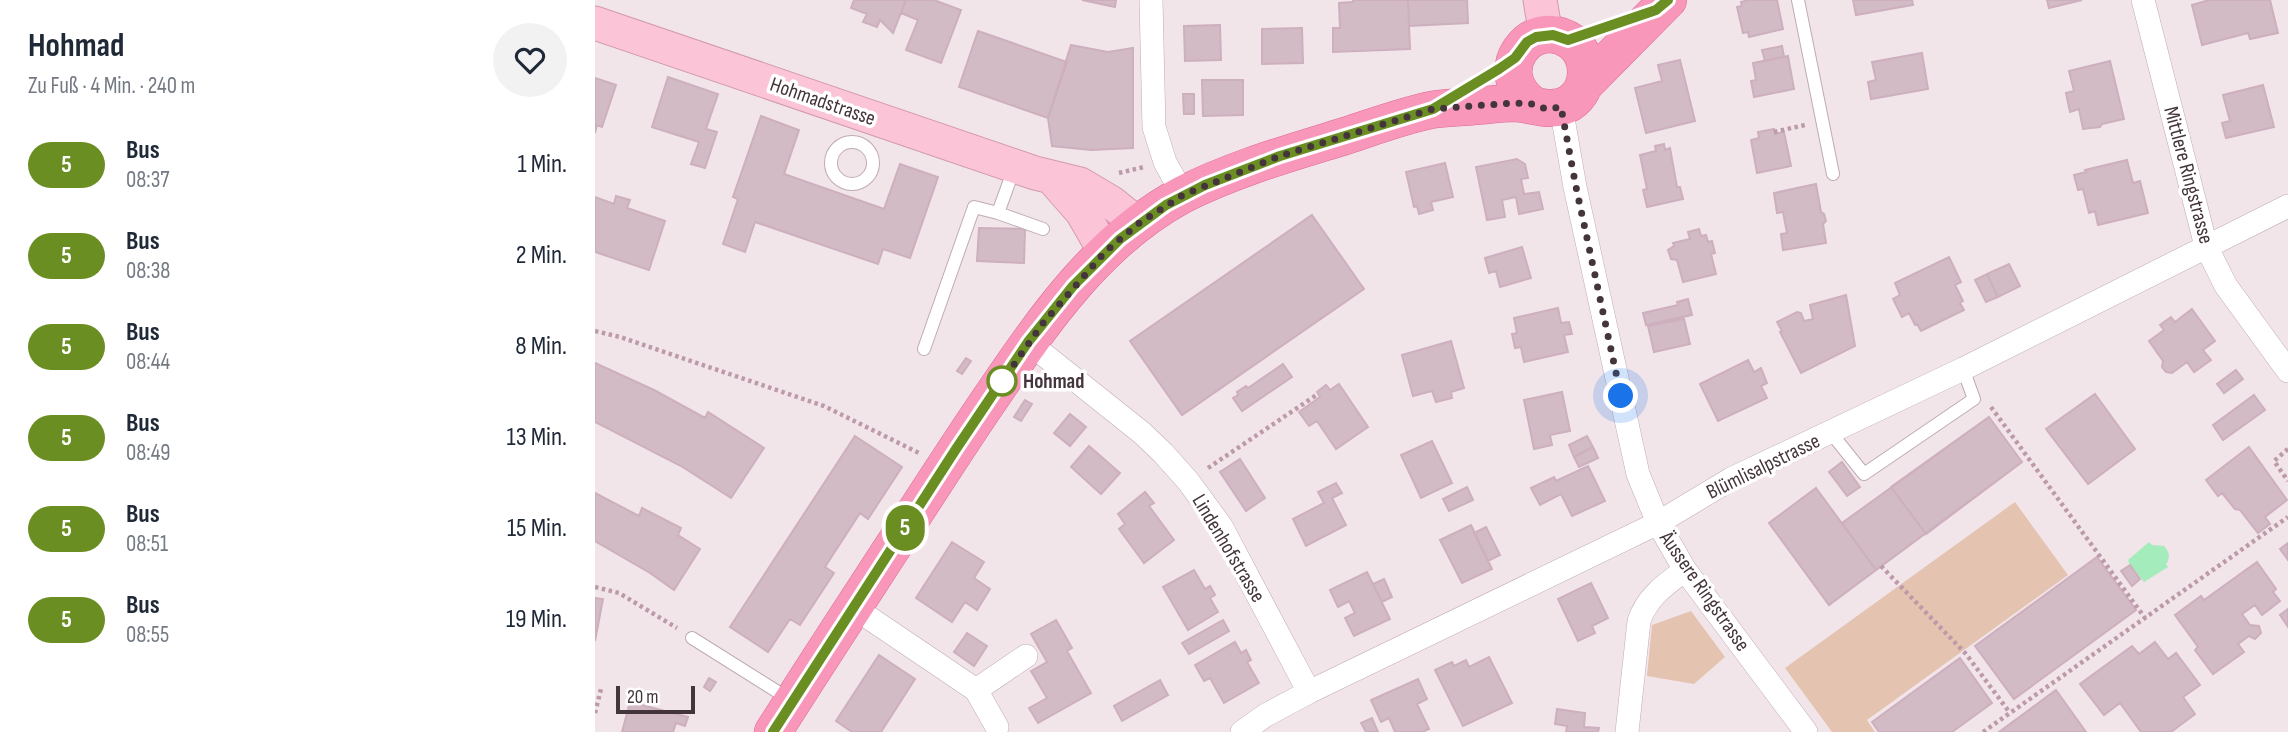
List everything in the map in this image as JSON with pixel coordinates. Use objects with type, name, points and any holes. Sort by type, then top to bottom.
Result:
[{"type":"main road","points":[[1433,109],[1515,58],[1527,42],[1551,25],[1662,5]]},
{"type":"main road","points":[[773,732],[1028,342],[1073,286],[1105,252],[1138,224],[1183,195],[1280,156],[1433,109],[1559,98],[1662,5]]},
{"type":"main road","name":"Hohmadstrasse","points":[[595,23],[867,131],[1080,184],[1112,203],[1138,224]]},
{"type":"main road","points":[[1551,25],[1576,46],[1586,64],[1559,98]]},
{"type":"main road","points":[[1515,58],[1513,75],[1518,92],[1559,98]]},
{"type":"main road","points":[[1051,177],[1082,212],[1105,252]]},
{"type":"street","points":[[1151,0],[1154,127],[1164,162],[1183,195]]},
{"type":"street","name":"Mittlere Ringstrasse","points":[[2143,0],[2206,246],[2226,286],[2288,371]]},
{"type":"street","name":"Äussere Ringstrasse","points":[[1559,98],[1638,474],[1658,523],[1685,570],[1807,732]]},
{"type":"street","name":"Blümlisalpstrasse","points":[[1242,732],[1266,715],[1309,692],[1658,523],[1731,479],[1963,369],[2288,206]]},
{"type":"street","name":"Lindenhofstrasse","points":[[1028,342],[1142,433],[1188,481],[1221,526],[1309,692]]},
{"type":"street","points":[[1627,732],[1642,611],[1658,591],[1685,570]]},
{"type":"street","points":[[853,607],[976,690],[997,727]]},
{"type":"street","points":[[976,690],[1026,656]]},
{"type":"lane","points":[[1798,0],[1833,174]]},
{"type":"lane","points":[[998,213],[1015,166]]},
{"type":"lane","points":[[924,349],[974,207],[1042,229]]},
{"type":"lane","points":[[1831,433],[1864,474],[1974,399],[1963,369]]},
{"type":"lane","points":[[692,638],[792,701]]},
{"type":"path","points":[[1774,131],[1823,122]]},
{"type":"path","points":[[595,331],[824,406],[944,467]]},
{"type":"path","points":[[1963,369],[2145,618]]},
{"type":"path","points":[[1188,481],[1318,394]]},
{"type":"path","points":[[2288,449],[2274,461],[2288,481]]},
{"type":"path","points":[[1983,732],[2288,517]]},
{"type":"path","points":[[1881,566],[1966,654],[2010,713]]},
{"type":"path","points":[[595,587],[619,593],[692,638]]},
{"type":"path","points":[[595,713],[601,689]]},
{"type":"shaded area","points":[[2015,502],[2068,575],[1867,720],[1875,732],[1832,732],[1785,668]]},
{"type":"shaded area","points":[[2149,542],[2166,548],[2169,555],[2166,564],[2168,567],[2144,582],[2128,560]]},
{"type":"shaded area","points":[[1691,611],[1725,657],[1694,684],[1647,676],[1652,625]]},
{"type":"building","points":[[854,0],[906,0],[893,33],[880,20],[877,27],[863,22],[867,14],[851,8]]},
{"type":"building","points":[[906,0],[934,0],[961,10],[941,63],[906,50],[918,20],[901,13]]},
{"type":"building","points":[[1082,0],[1116,0],[1115,7]]},
{"type":"building","points":[[1353,0],[1408,0],[1410,49],[1333,52],[1333,28],[1340,28],[1339,3]]},
{"type":"building","points":[[1408,0],[1467,0],[1468,23],[1409,26]]},
{"type":"building","points":[[1777,0],[1783,29],[1749,37],[1748,32],[1743,33],[1737,7],[1742,6],[1741,2]]},
{"type":"building","points":[[1853,0],[1912,0],[1913,5],[1856,15]]},
{"type":"building","points":[[2047,0],[2082,0],[2049,8]]},
{"type":"building","points":[[2209,0],[2270,0],[2278,33],[2250,39],[2248,33],[2202,45],[2192,5]]},
{"type":"building","points":[[1220,25],[1221,60],[1185,61],[1184,26]]},
{"type":"building","points":[[1302,28],[1303,63],[1262,64],[1262,29]]},
{"type":"building","points":[[978,31],[1067,62],[1048,118],[959,87]]},
{"type":"building","points":[[1071,45],[1108,52],[1133,48],[1133,148],[1091,150],[1052,146],[1048,118]]},
{"type":"building","points":[[1782,46],[1784,57],[1765,61],[1762,50]]},
{"type":"building","points":[[1922,53],[1928,89],[1871,99],[1868,82],[1876,80],[1872,62]]},
{"type":"building","points":[[1788,56],[1794,89],[1754,97],[1751,81],[1756,80],[1753,63]]},
{"type":"building","points":[[1680,60],[1695,121],[1646,133],[1635,88],[1662,81],[1658,65]]},
{"type":"building","points":[[2110,61],[2124,119],[2083,129],[2079,109],[2070,112],[2066,93],[2074,91],[2069,71]]},
{"type":"building","points":[[668,77],[718,94],[706,129],[717,132],[705,168],[691,164],[699,142],[652,127]]},
{"type":"building","points":[[595,78],[616,85],[602,127],[597,125],[595,133]]},
{"type":"building","points":[[1202,80],[1243,80],[1243,115],[1203,116]]},
{"type":"building","points":[[2263,85],[2274,127],[2226,138],[2222,123],[2230,121],[2223,95]]},
{"type":"building","points":[[1183,94],[1194,94],[1194,114],[1184,114]]},
{"type":"building","points":[[761,116],[799,130],[784,174],[884,209],[900,164],[938,177],[910,258],[883,249],[878,264],[755,222],[745,252],[723,244],[738,199],[733,197]]},
{"type":"building","points":[[1774,129],[1775,134],[1784,132],[1791,166],[1757,173],[1751,140],[1759,138],[1758,132]]},
{"type":"building","points":[[1664,144],[1665,150],[1670,148],[1677,187],[1680,187],[1683,199],[1647,207],[1643,190],[1647,189],[1640,155],[1656,151],[1655,146]]},
{"type":"building","points":[[1517,159],[1525,164],[1528,178],[1521,179],[1524,194],[1539,192],[1543,209],[1519,214],[1516,197],[1502,200],[1505,217],[1487,220],[1476,167]]},
{"type":"building","points":[[2127,160],[2133,183],[2140,181],[2148,213],[2098,225],[2095,211],[2089,213],[2083,189],[2078,190],[2074,175]]},
{"type":"building","points":[[1445,163],[1453,197],[1431,202],[1433,210],[1419,214],[1417,206],[1414,207],[1406,172]]},
{"type":"building","points":[[1816,184],[1821,212],[1826,221],[1823,224],[1826,243],[1783,250],[1781,234],[1787,233],[1783,212],[1777,213],[1774,193]]},
{"type":"building","points":[[616,196],[630,200],[627,208],[665,221],[649,270],[595,252],[595,197],[614,204]]},
{"type":"building","points":[[1312,215],[1364,289],[1182,415],[1130,341]]},
{"type":"building","points":[[979,228],[1025,229],[1024,263],[977,261]]},
{"type":"building","points":[[1699,229],[1701,236],[1706,235],[1708,242],[1712,241],[1715,253],[1711,254],[1716,274],[1683,282],[1677,260],[1671,259],[1668,250],[1674,246],[1673,243],[1690,239],[1688,232]]},
{"type":"building","points":[[1522,247],[1531,278],[1500,287],[1496,271],[1489,273],[1485,258]]},
{"type":"building","points":[[1949,257],[1961,282],[1955,285],[1963,301],[1960,303],[1964,310],[1921,331],[1909,313],[1902,317],[1893,299],[1900,295],[1895,283]]},
{"type":"building","points":[[2009,264],[2020,286],[1998,297],[1987,274]]},
{"type":"building","points":[[1987,274],[1998,297],[1986,302],[1975,280]]},
{"type":"building","points":[[1846,295],[1855,346],[1801,373],[1777,322],[1797,312],[1801,313],[1804,321],[1813,319],[1810,305]]},
{"type":"building","points":[[1688,299],[1692,315],[1646,325],[1643,313],[1678,305],[1677,302]]},
{"type":"building","points":[[1558,308],[1561,323],[1569,322],[1572,334],[1564,335],[1568,352],[1524,362],[1521,347],[1515,348],[1512,334],[1517,333],[1514,318]]},
{"type":"building","points":[[2192,309],[2215,341],[2203,350],[2211,360],[2194,372],[2187,362],[2172,373],[2166,372],[2162,367],[2163,361],[2149,341],[2164,330],[2160,325],[2171,317],[2175,322]]},
{"type":"building","points":[[1684,319],[1690,344],[1654,352],[1648,326]]},
{"type":"building","points":[[1451,341],[1464,388],[1451,392],[1452,398],[1436,402],[1432,391],[1413,396],[1402,355]]},
{"type":"building","points":[[966,358],[971,361],[962,374],[957,371]]},
{"type":"building","points":[[1748,360],[1754,372],[1761,368],[1767,383],[1761,386],[1767,398],[1718,421],[1700,384]]},
{"type":"building","points":[[595,363],[654,390],[705,418],[708,412],[764,448],[731,498],[681,466],[595,422]]},
{"type":"building","points":[[1283,364],[1292,377],[1242,411],[1233,398],[1238,395],[1237,392],[1246,386],[1248,388]]},
{"type":"building","points":[[2236,370],[2243,379],[2224,393],[2217,384]]},
{"type":"building","points":[[1339,384],[1368,427],[1336,449],[1317,421],[1309,426],[1299,412],[1320,397],[1317,392],[1326,385],[1330,390]]},
{"type":"building","points":[[1562,392],[1570,431],[1550,435],[1552,445],[1534,449],[1524,400]]},
{"type":"building","points":[[2095,394],[2135,449],[2088,484],[2046,429]]},
{"type":"building","points":[[2254,395],[2265,410],[2223,440],[2213,425]]},
{"type":"building","points":[[1025,400],[1032,404],[1021,421],[1014,417]]},
{"type":"building","points":[[1070,414],[1086,427],[1070,446],[1054,433]]},
{"type":"building","points":[[1989,417],[2022,462],[1926,534],[1891,487]]},
{"type":"building","points":[[1989,417],[2022,462],[1876,570],[1842,523]]},
{"type":"building","points":[[855,436],[902,467],[868,519],[860,513],[825,567],[834,573],[800,625],[790,619],[768,652],[730,627]]},
{"type":"building","points":[[1587,436],[1593,447],[1574,457],[1569,445]]},
{"type":"building","points":[[1432,441],[1452,483],[1421,498],[1401,455]]},
{"type":"building","points":[[1089,446],[1120,473],[1101,494],[1071,467]]},
{"type":"building","points":[[1593,447],[1598,458],[1579,467],[1574,457]]},
{"type":"building","points":[[2249,447],[2287,500],[2265,517],[2270,524],[2258,533],[2240,510],[2235,509],[2222,493],[2218,496],[2206,480]]},
{"type":"building","points":[[1240,459],[1265,498],[1246,511],[1220,472]]},
{"type":"building","points":[[1842,462],[1860,487],[1847,496],[1829,472]]},
{"type":"building","points":[[1588,466],[1605,501],[1572,516],[1561,494],[1540,505],[1531,488],[1554,477],[1556,481]]},
{"type":"building","points":[[1336,483],[1342,493],[1332,498],[1346,525],[1306,546],[1293,519],[1324,503],[1318,492]]},
{"type":"building","points":[[1467,487],[1473,500],[1449,511],[1443,499]]},
{"type":"building","points":[[1816,488],[1876,570],[1829,605],[1769,523]]},
{"type":"building","points":[[1145,492],[1154,503],[1149,506],[1174,540],[1144,563],[1119,529],[1125,524],[1118,514]]},
{"type":"building","points":[[595,493],[639,516],[642,508],[681,528],[678,535],[700,549],[674,590],[595,541]]},
{"type":"building","points":[[1471,525],[1492,569],[1462,583],[1440,540]]},
{"type":"building","points":[[1486,527],[1500,555],[1488,561],[1474,533]]},
{"type":"building","points":[[952,542],[984,562],[974,578],[990,589],[977,610],[965,602],[952,622],[916,598]]},
{"type":"building","points":[[2288,543],[2288,560],[2280,549]]},
{"type":"building","points":[[2097,557],[2136,610],[2014,699],[1975,646]]},
{"type":"building","points":[[2257,562],[2276,589],[2273,592],[2280,601],[2262,615],[2255,605],[2242,614],[2250,625],[2259,626],[2261,633],[2255,639],[2249,636],[2238,644],[2244,652],[2213,674],[2195,650],[2198,647],[2175,615],[2201,596],[2204,600]]},
{"type":"building","points":[[2130,565],[2140,579],[2132,586],[2121,571]]},
{"type":"building","points":[[1194,570],[1205,589],[1210,586],[1215,595],[1210,598],[1218,612],[1188,630],[1163,587]]},
{"type":"building","points":[[1367,572],[1390,619],[1354,636],[1345,618],[1355,613],[1349,601],[1338,607],[1330,590]]},
{"type":"building","points":[[1384,579],[1392,597],[1382,602],[1373,584]]},
{"type":"building","points":[[1591,583],[1608,618],[1592,626],[1595,633],[1578,641],[1558,599]]},
{"type":"building","points":[[595,598],[603,599],[595,641]]},
{"type":"building","points":[[2288,609],[2288,627],[2280,615]]},
{"type":"building","points":[[1056,620],[1072,648],[1067,651],[1091,693],[1038,723],[1029,708],[1047,698],[1031,671],[1047,662],[1031,634]]},
{"type":"building","points":[[1223,620],[1229,631],[1189,654],[1182,643]]},
{"type":"building","points":[[967,633],[987,646],[974,666],[954,652]]},
{"type":"building","points":[[1235,642],[1241,653],[1246,650],[1251,660],[1247,662],[1259,683],[1224,703],[1210,678],[1204,681],[1195,665]]},
{"type":"building","points":[[2155,642],[2168,659],[2176,653],[2200,685],[2183,697],[2195,714],[2171,732],[2141,732],[2120,703],[2104,715],[2080,684],[2132,646],[2139,654]]},
{"type":"building","points":[[879,655],[915,679],[881,732],[852,732],[836,721]]},
{"type":"building","points":[[1489,657],[1512,703],[1463,726],[1435,670],[1452,662],[1454,666],[1466,660],[1469,667]]},
{"type":"building","points":[[1960,658],[1992,703],[1952,732],[1879,732],[1872,722]]},
{"type":"building","points":[[709,678],[716,682],[710,691],[704,687]]},
{"type":"building","points":[[1418,679],[1427,699],[1417,704],[1429,729],[1422,732],[1395,732],[1389,718],[1381,722],[1371,700]]},
{"type":"building","points":[[1160,680],[1168,695],[1122,721],[1114,706]]},
{"type":"building","points":[[2056,690],[2086,732],[1999,732]]},
{"type":"building","points":[[630,702],[688,717],[685,726],[676,723],[673,732],[622,732]]},
{"type":"building","points":[[1557,709],[1585,713],[1584,727],[1599,728],[1598,732],[1566,732],[1567,726],[1555,724]]},
{"type":"building","points":[[1372,718],[1378,732],[1366,732],[1361,723]]},
{"type":"bus line","name":"5","points":[[773,732],[1028,342],[1073,286],[1120,239],[1166,205],[1205,185],[1280,156],[1433,109],[1515,58],[1527,42],[1536,37],[1553,35],[1568,40],[1656,10],[1668,0]]},
{"type":"place","name":"Hohmad","points":[[1002,381]]},
{"type":"route","points":[[1002,381],[1001,383],[1043,323],[1105,252],[1138,224],[1183,195],[1280,156],[1433,109],[1512,103],[1532,104],[1546,109],[1561,107],[1621,396]]}]
